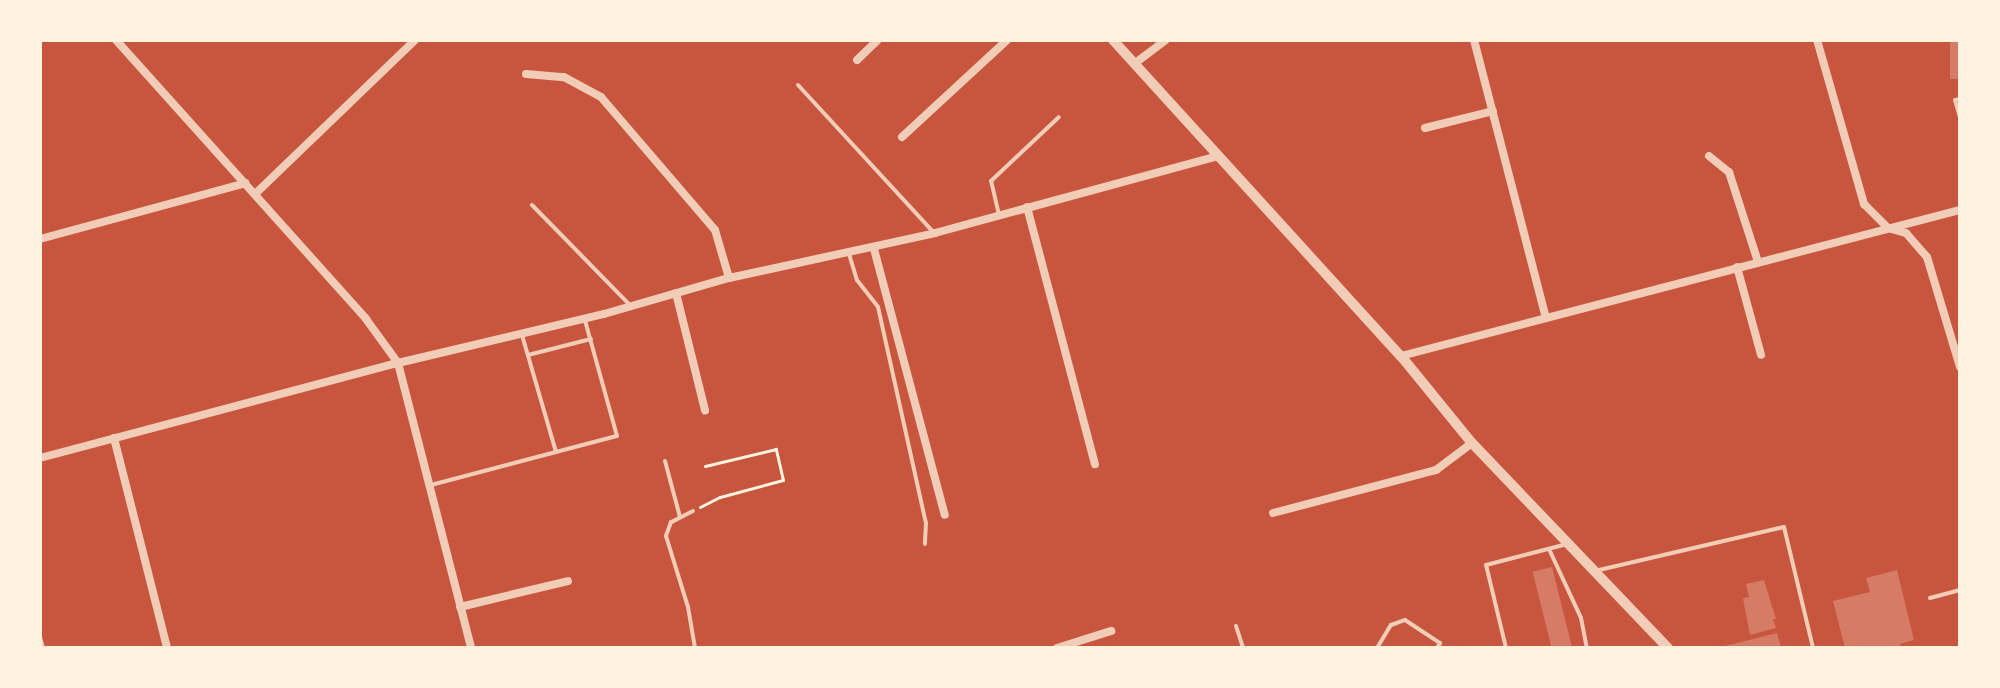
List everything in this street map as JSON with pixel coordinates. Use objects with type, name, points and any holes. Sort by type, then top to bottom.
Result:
[{"type":"street","points":[[116,40],[366,319],[398,363],[471,648]]},
{"type":"street","points":[[255,194],[415,40]]},
{"type":"street","points":[[857,60],[878,40]]},
{"type":"street","points":[[902,137],[1007,40]]},
{"type":"street","points":[[1113,40],[1401,356],[1472,443],[1668,648]]},
{"type":"street","points":[[1134,64],[1166,40]]},
{"type":"street","points":[[1474,40],[1546,318]]},
{"type":"street","points":[[1817,40],[1864,204],[1888,228],[1906,233],[1927,257],[1956,330],[1960,367]]},
{"type":"street","points":[[526,74],[564,77],[601,97],[715,230],[729,278]]},
{"type":"street","points":[[1425,128],[1493,111]]},
{"type":"street","points":[[40,458],[398,363],[585,319],[729,278],[874,249],[1219,156]]},
{"type":"street","points":[[1709,156],[1729,172],[1758,262]]},
{"type":"street","points":[[40,239],[246,183]]},
{"type":"street","points":[[1027,207],[1095,464]]},
{"type":"street","points":[[1401,356],[1960,210]]},
{"type":"street","points":[[874,249],[945,515]]},
{"type":"street","points":[[1737,267],[1761,355]]},
{"type":"street","points":[[676,293],[705,410]]},
{"type":"street","points":[[114,438],[167,648]]},
{"type":"street","points":[[1273,513],[1436,470],[1472,443]]},
{"type":"street","points":[[460,607],[568,581]]},
{"type":"street","points":[[1057,648],[1111,631]]},
{"type":"lane","points":[[798,85],[935,233]]},
{"type":"lane","points":[[1960,99],[1955,100],[1960,118]]},
{"type":"lane","points":[[999,215],[991,181],[1059,117]]},
{"type":"lane","points":[[532,205],[632,306]]},
{"type":"lane","points":[[849,254],[857,280],[878,307],[926,523],[925,544]]},
{"type":"lane","points":[[429,486],[617,436],[585,319]]},
{"type":"lane","points":[[522,334],[556,452]]},
{"type":"lane","points":[[528,355],[591,339]]},
{"type":"lane","points":[[665,461],[680,517]]},
{"type":"lane","points":[[693,511],[671,522],[666,536],[688,607],[695,648]]},
{"type":"lane","points":[[1596,571],[1784,527],[1813,648]]},
{"type":"lane","points":[[1506,648],[1486,565],[1569,544]]},
{"type":"lane","points":[[1549,549],[1581,618],[1587,648]]},
{"type":"lane","points":[[1930,598],[1960,590]]},
{"type":"lane","points":[[1377,648],[1391,625],[1405,620],[1440,643],[1437,648]]},
{"type":"lane","points":[[1236,626],[1243,648]]},
{"type":"lane","points":[[40,637],[43,648]]},
{"type":"path","points":[[693,511],[720,497],[783,480],[776,449],[705,466]]},
{"type":"building","points":[[1950,40],[1960,40],[1960,79],[1950,79]]},
{"type":"building","points":[[1552,567],[1572,648],[1552,648],[1533,572]]},
{"type":"building","points":[[1897,570],[1914,640],[1900,644],[1901,648],[1845,648],[1833,601],[1870,592],[1866,578]]},
{"type":"building","points":[[1764,580],[1776,628],[1750,635],[1743,598],[1749,597],[1746,584]]},
{"type":"building","points":[[1777,633],[1781,648],[1721,648],[1721,647]]}]
